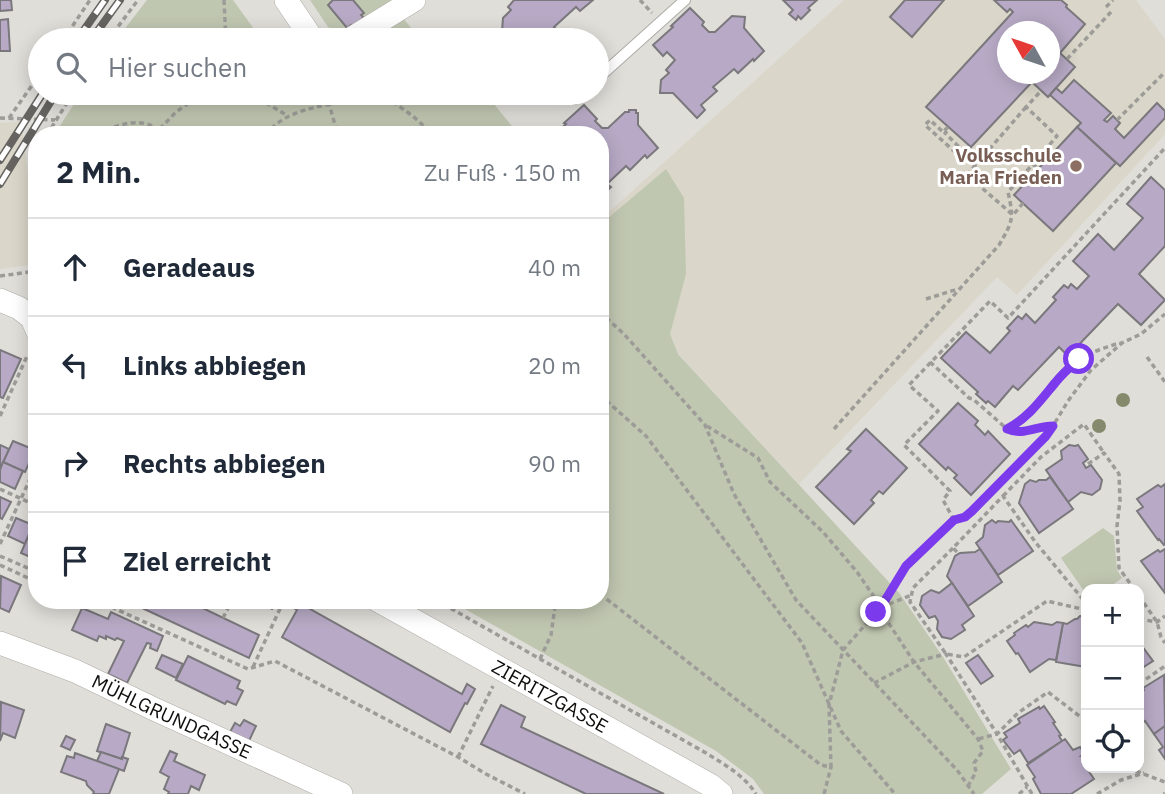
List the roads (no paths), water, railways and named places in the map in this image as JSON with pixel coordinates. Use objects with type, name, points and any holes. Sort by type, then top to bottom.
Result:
[{"type":"street","points":[[286,0],[305,28]]},
{"type":"street","points":[[368,28],[414,0]]},
{"type":"street","points":[[0,300],[28,315]]},
{"type":"street","name":"ZIERITZGASSE","points":[[393,609],[710,785],[721,794]]},
{"type":"street","name":"MÜHLGRUNDGASSE","points":[[0,643],[75,671],[341,794]]},
{"type":"lane","points":[[609,68],[685,0]]},
{"type":"railway","points":[[85,28],[105,0]]},
{"type":"railway","points":[[100,28],[120,0]]},
{"type":"railway","points":[[0,160],[35,105]]},
{"type":"railway","points":[[36,126],[49,105]]},
{"type":"railway","points":[[0,184],[28,138]]},
{"type":"place","name":"Volksschule Maria Frieden","points":[[1076,166]]}]
